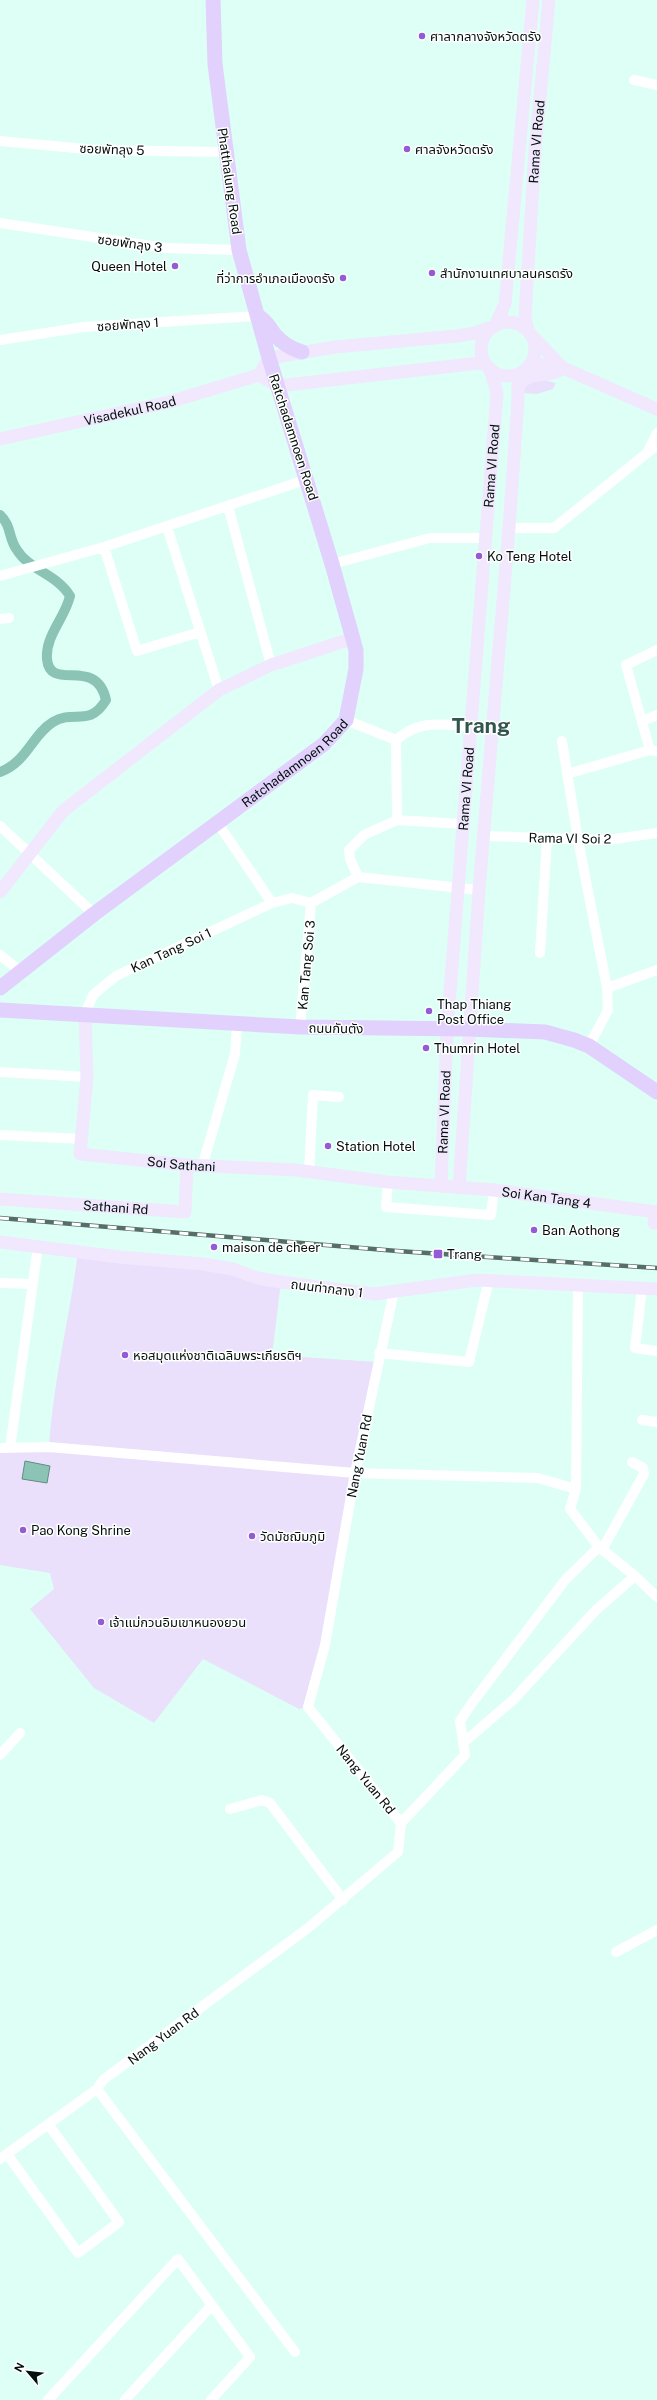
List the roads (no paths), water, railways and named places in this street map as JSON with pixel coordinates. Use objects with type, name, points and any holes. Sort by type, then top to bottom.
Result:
[{"type":"main road","name":"Phatthalung Road","points":[[213,0],[215,64],[225,152],[239,250],[269,358]]},
{"type":"main road","points":[[257,316],[267,321],[276,336],[292,348],[302,352]]},
{"type":"main road","name":"Ratchadamnoen Road","points":[[0,989],[20,971],[94,914],[324,744],[346,720],[356,669],[354,638],[308,479],[269,358]]},
{"type":"main road","points":[[0,989],[19,1011]]},
{"type":"main road","name":"ถนนกันตัง","points":[[0,1010],[300,1027],[447,1030],[468,1029],[545,1032],[589,1046],[656,1089]]},
{"type":"street","name":"Rama VI Road","points":[[494,326],[505,304],[507,290],[532,0]]},
{"type":"street","name":"Rama VI Road","points":[[530,334],[524,317],[532,192],[549,0]]},
{"type":"street","points":[[634,80],[657,85]]},
{"type":"street","name":"ซอยพัทลุง 5","points":[[0,141],[97,150],[225,152]]},
{"type":"street","name":"ซอยพัทลุง 3","points":[[0,223],[166,248],[239,250]]},
{"type":"street","name":"ซอยพัทลุง 1","points":[[0,340],[84,327],[257,316]]},
{"type":"street","points":[[512,322],[520,325],[530,334],[563,368],[553,374],[537,374],[524,380],[518,380],[500,375],[480,363],[278,386],[259,375],[269,358],[302,352],[457,336],[475,333],[494,326],[512,322]]},
{"type":"street","points":[[488,367],[482,357],[482,344],[488,332],[494,326]]},
{"type":"street","points":[[518,380],[532,363],[535,346],[530,334]]},
{"type":"street","points":[[532,363],[563,368],[657,409]]},
{"type":"street","name":"Rama VI Road","points":[[441,1186],[447,1030],[497,393],[488,367]]},
{"type":"street","name":"Visadekul Road","points":[[0,439],[169,402],[259,375]]},
{"type":"street","name":"Rama VI Road","points":[[459,1188],[468,1029],[509,528],[518,380]]},
{"type":"street","points":[[648,452],[657,433]]},
{"type":"street","points":[[509,528],[554,528],[657,445]]},
{"type":"street","points":[[0,576],[104,547],[308,479]]},
{"type":"street","points":[[228,506],[271,665]]},
{"type":"street","points":[[167,526],[219,690]]},
{"type":"street","points":[[332,564],[430,538],[486,538]]},
{"type":"street","points":[[104,547],[137,651],[200,632]]},
{"type":"street","points":[[0,892],[32,854],[63,811],[219,690],[271,665],[354,638]]},
{"type":"street","points":[[567,774],[654,751],[642,721],[626,665],[657,650]]},
{"type":"street","points":[[642,721],[657,715]]},
{"type":"street","points":[[346,720],[396,740]]},
{"type":"street","points":[[397,820],[396,740],[406,731],[421,725],[471,726]]},
{"type":"street","points":[[562,741],[578,840],[607,988],[608,1010],[589,1046]]},
{"type":"street","points":[[358,878],[350,859],[349,850],[364,835],[397,820],[463,829],[483,836]]},
{"type":"street","points":[[217,822],[272,903]]},
{"type":"street","points":[[0,826],[32,854],[94,914]]},
{"type":"street","name":"Rama VI Soi 2","points":[[483,836],[608,840],[657,833]]},
{"type":"street","points":[[540,952],[547,839]]},
{"type":"street","points":[[311,903],[358,878],[479,890]]},
{"type":"street","name":"Kan Tang Soi 1","points":[[85,1014],[93,995],[116,976],[272,903],[292,898],[311,903]]},
{"type":"street","name":"Kan Tang Soi 3","points":[[300,1027],[311,903]]},
{"type":"street","points":[[0,955],[20,971]]},
{"type":"street","points":[[607,988],[657,970]]},
{"type":"street","name":"Soi Sathani","points":[[85,1014],[87,1077],[80,1154],[187,1166],[309,1172],[422,1185]]},
{"type":"street","points":[[202,1167],[236,1054],[237,1024]]},
{"type":"street","points":[[0,1072],[87,1077]]},
{"type":"street","points":[[309,1172],[313,1095],[339,1097]]},
{"type":"street","points":[[0,1135],[82,1139]]},
{"type":"street","name":"Sathani Rd","points":[[0,1199],[185,1212],[187,1166]]},
{"type":"street","points":[[388,1182],[386,1207],[491,1215],[494,1190]]},
{"type":"street","name":"Soi Kan Tang 4","points":[[422,1185],[494,1190],[656,1212],[654,1223],[657,1223]]},
{"type":"street","name":"ถนนท่ากลาง 1","points":[[0,1242],[119,1257],[203,1264],[233,1269],[257,1278],[374,1294],[446,1283],[489,1280],[657,1289]]},
{"type":"street","points":[[38,1246],[5,1448],[49,1447],[355,1473],[538,1478],[576,1489]]},
{"type":"street","points":[[379,1353],[469,1362],[489,1280]]},
{"type":"street","points":[[0,1283],[32,1284]]},
{"type":"street","points":[[578,1284],[576,1489],[570,1509],[600,1549],[635,1576],[657,1597]]},
{"type":"street","points":[[642,1288],[635,1348],[657,1351]]},
{"type":"street","name":"Nang Yuan Rd","points":[[3,2156],[97,2090],[103,2080],[343,1900],[398,1852],[401,1823],[308,1707],[325,1645],[355,1473],[379,1353],[394,1291]]},
{"type":"street","points":[[642,1420],[657,1422]]},
{"type":"street","points":[[401,1823],[465,1755],[460,1721],[472,1703],[566,1579],[600,1549],[644,1474],[643,1468],[632,1462]]},
{"type":"street","points":[[463,1743],[513,1700],[596,1610],[635,1576]]},
{"type":"street","points":[[0,1755],[20,1733]]},
{"type":"street","points":[[230,1809],[262,1800],[270,1803],[343,1900]]},
{"type":"street","points":[[616,1952],[657,1930]]},
{"type":"street","points":[[97,2090],[295,2352]]},
{"type":"street","points":[[3,2156],[78,2253],[119,2222],[48,2124]]},
{"type":"street","points":[[48,2400],[178,2260],[250,2356],[211,2400]]},
{"type":"street","points":[[124,2400],[212,2305]]},
{"type":"waterway","points":[[0,515],[6,523],[14,546],[22,557],[58,582],[70,596],[49,643],[47,659],[50,669],[56,673],[64,675],[84,676],[93,679],[101,687],[106,700],[100,708],[87,716],[61,718],[53,722],[46,727],[17,762],[0,772]]},
{"type":"railway","points":[[0,1218],[397,1251],[657,1268]]},
{"type":"place","name":"ศาลากลางจังหวัดตรัง","points":[[422,36]]},
{"type":"place","name":"ศาลจังหวัดตรัง","points":[[407,149]]},
{"type":"place","name":"Queen Hotel","points":[[175,266]]},
{"type":"place","name":"สำนักงานเทศบาลนครตรัง","points":[[432,273]]},
{"type":"place","name":"ที่ว่าการอำเภอเมืองตรัง","points":[[343,278]]},
{"type":"place","name":"Ko Teng Hotel","points":[[479,556]]},
{"type":"place","name":"Thap Thiang Post Office","points":[[429,1011]]},
{"type":"place","name":"Thumrin Hotel","points":[[426,1048]]},
{"type":"place","name":"Station Hotel","points":[[328,1146]]},
{"type":"place","name":"Ban Aothong","points":[[534,1230]]},
{"type":"place","name":"maison de cheer","points":[[214,1247]]},
{"type":"place","name":"Trang","points":[[438,1254]]},
{"type":"place","name":"หอสมุดแห่งชาติเฉลิมพระเกียรติฯ","points":[[125,1355]]},
{"type":"place","name":"Pao Kong Shrine","points":[[23,1530]]},
{"type":"place","name":"วัดมัชฌิมภูมิ","points":[[252,1536]]},
{"type":"place","name":"เจ้าเเม่กวนอิมเขาหนองยวน","points":[[101,1622]]},
{"type":"district","name":"Trang","points":[[481,726]]}]
